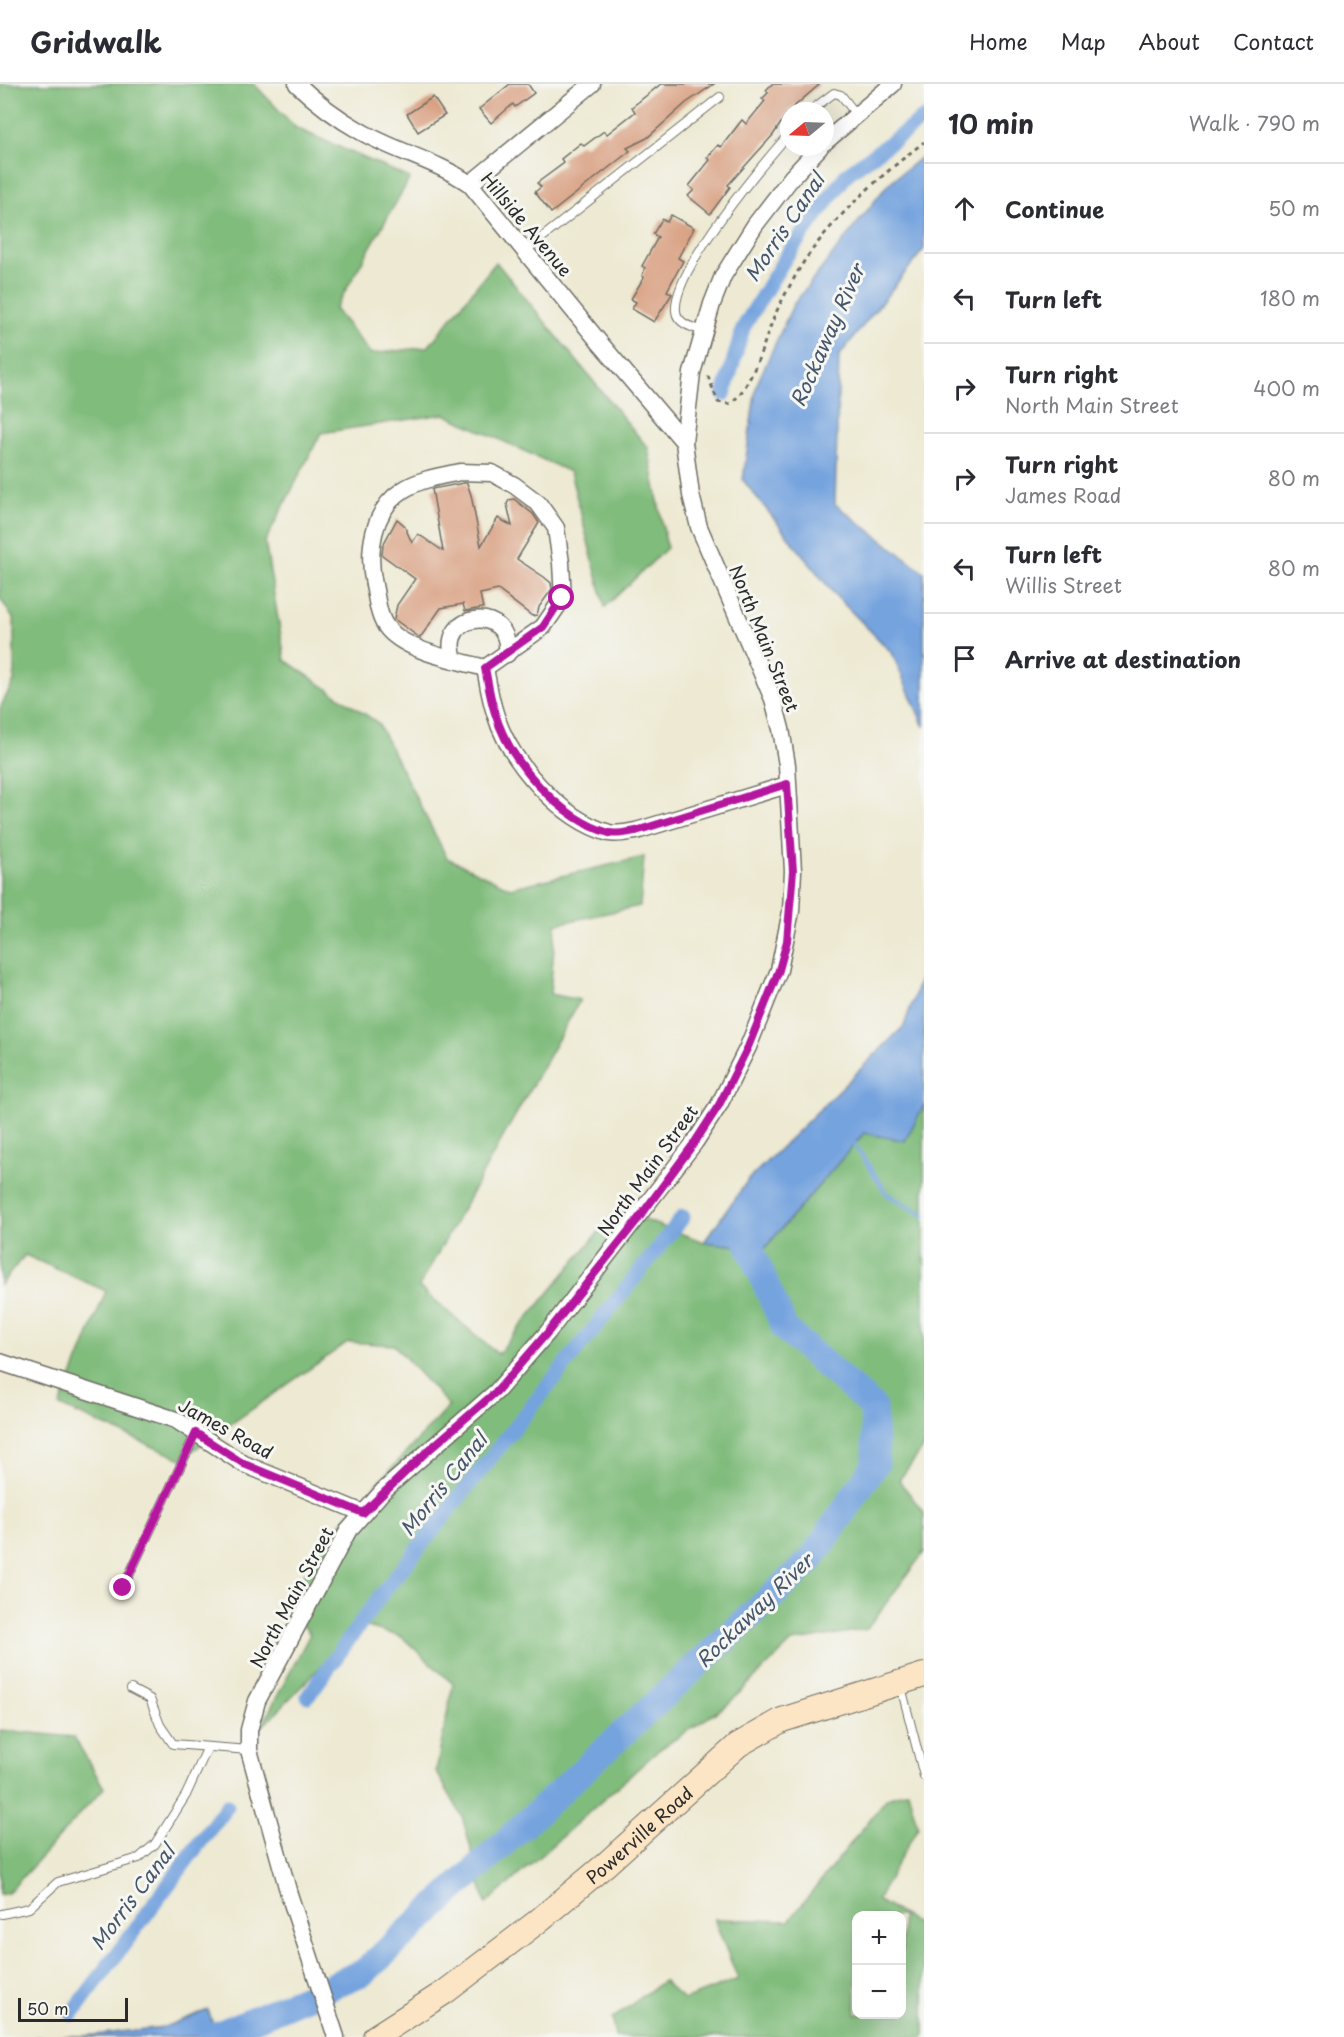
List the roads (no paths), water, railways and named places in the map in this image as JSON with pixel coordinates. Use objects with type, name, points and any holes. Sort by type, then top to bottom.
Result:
[{"type":"main road","name":"Powerville Road","points":[[375,2037],[444,1992],[537,1922],[605,1865],[738,1745],[782,1720],[924,1675]]},
{"type":"street","name":"Hillside Avenue","points":[[297,84],[324,109],[363,133],[426,158],[470,184],[684,442]]},
{"type":"street","points":[[470,184],[592,84]]},
{"type":"street","points":[[834,134],[893,84]]},
{"type":"street","name":"North Main Street","points":[[334,2033],[249,1750],[249,1730],[257,1701],[348,1531],[414,1463],[497,1391],[548,1332],[642,1214],[695,1142],[719,1105],[757,1025],[779,970],[787,941],[793,871],[781,729],[773,699],[733,611],[699,527],[689,485],[684,442],[688,397],[712,304],[738,250],[792,177],[812,156]]},
{"type":"street","points":[[460,472],[492,473],[514,484],[538,503],[556,528],[562,598],[543,627],[507,654],[485,668],[415,647],[387,629],[379,608],[370,559],[374,531],[390,502],[403,490],[430,478],[460,472]]},
{"type":"street","points":[[454,659],[453,638],[461,626],[474,619],[488,620],[500,628],[506,640],[507,654]]},
{"type":"street","points":[[485,668],[495,714],[510,747],[536,783],[574,818],[611,834],[636,831],[787,784]]},
{"type":"street","name":"James Road","points":[[0,1362],[176,1420],[244,1464],[363,1513]]},
{"type":"lane","points":[[822,102],[834,93],[841,95],[856,114]]},
{"type":"lane","points":[[525,251],[720,97]]},
{"type":"lane","points":[[704,331],[679,319],[676,312],[681,289],[700,251],[722,218],[780,145]]},
{"type":"lane","points":[[123,1588],[196,1433]]},
{"type":"lane","points":[[900,1683],[924,1776]]},
{"type":"lane","points":[[131,1689],[150,1700],[160,1725],[173,1744],[207,1749],[249,1750]]},
{"type":"lane","points":[[2,1914],[29,1908],[58,1882],[139,1858],[155,1844],[186,1795],[207,1749]]},
{"type":"water","points":[[924,155],[924,249],[839,356],[835,504],[924,572],[924,727],[892,653],[834,594],[743,480],[756,386],[793,305],[888,184]]},
{"type":"water","points":[[924,968],[924,1105],[905,1141],[864,1133],[764,1249],[704,1242],[748,1180],[904,1026]]},
{"type":"water","points":[[208,2010],[217,2037],[34,2037],[85,2036],[164,2027]]},
{"type":"waterway","name":"Morris Canal","points":[[724,394],[743,328],[787,255],[847,174],[924,118]]},
{"type":"waterway","points":[[851,1139],[887,1194],[924,1215]]},
{"type":"waterway","name":"Morris Canal","points":[[308,1696],[381,1595],[683,1217]]},
{"type":"waterway","name":"Rockaway River","points":[[212,2037],[364,1972],[810,1561],[876,1463],[873,1407],[785,1329],[745,1236],[762,1219]]},
{"type":"waterway","name":"Morris Canal","points":[[72,2014],[227,1806]]}]
